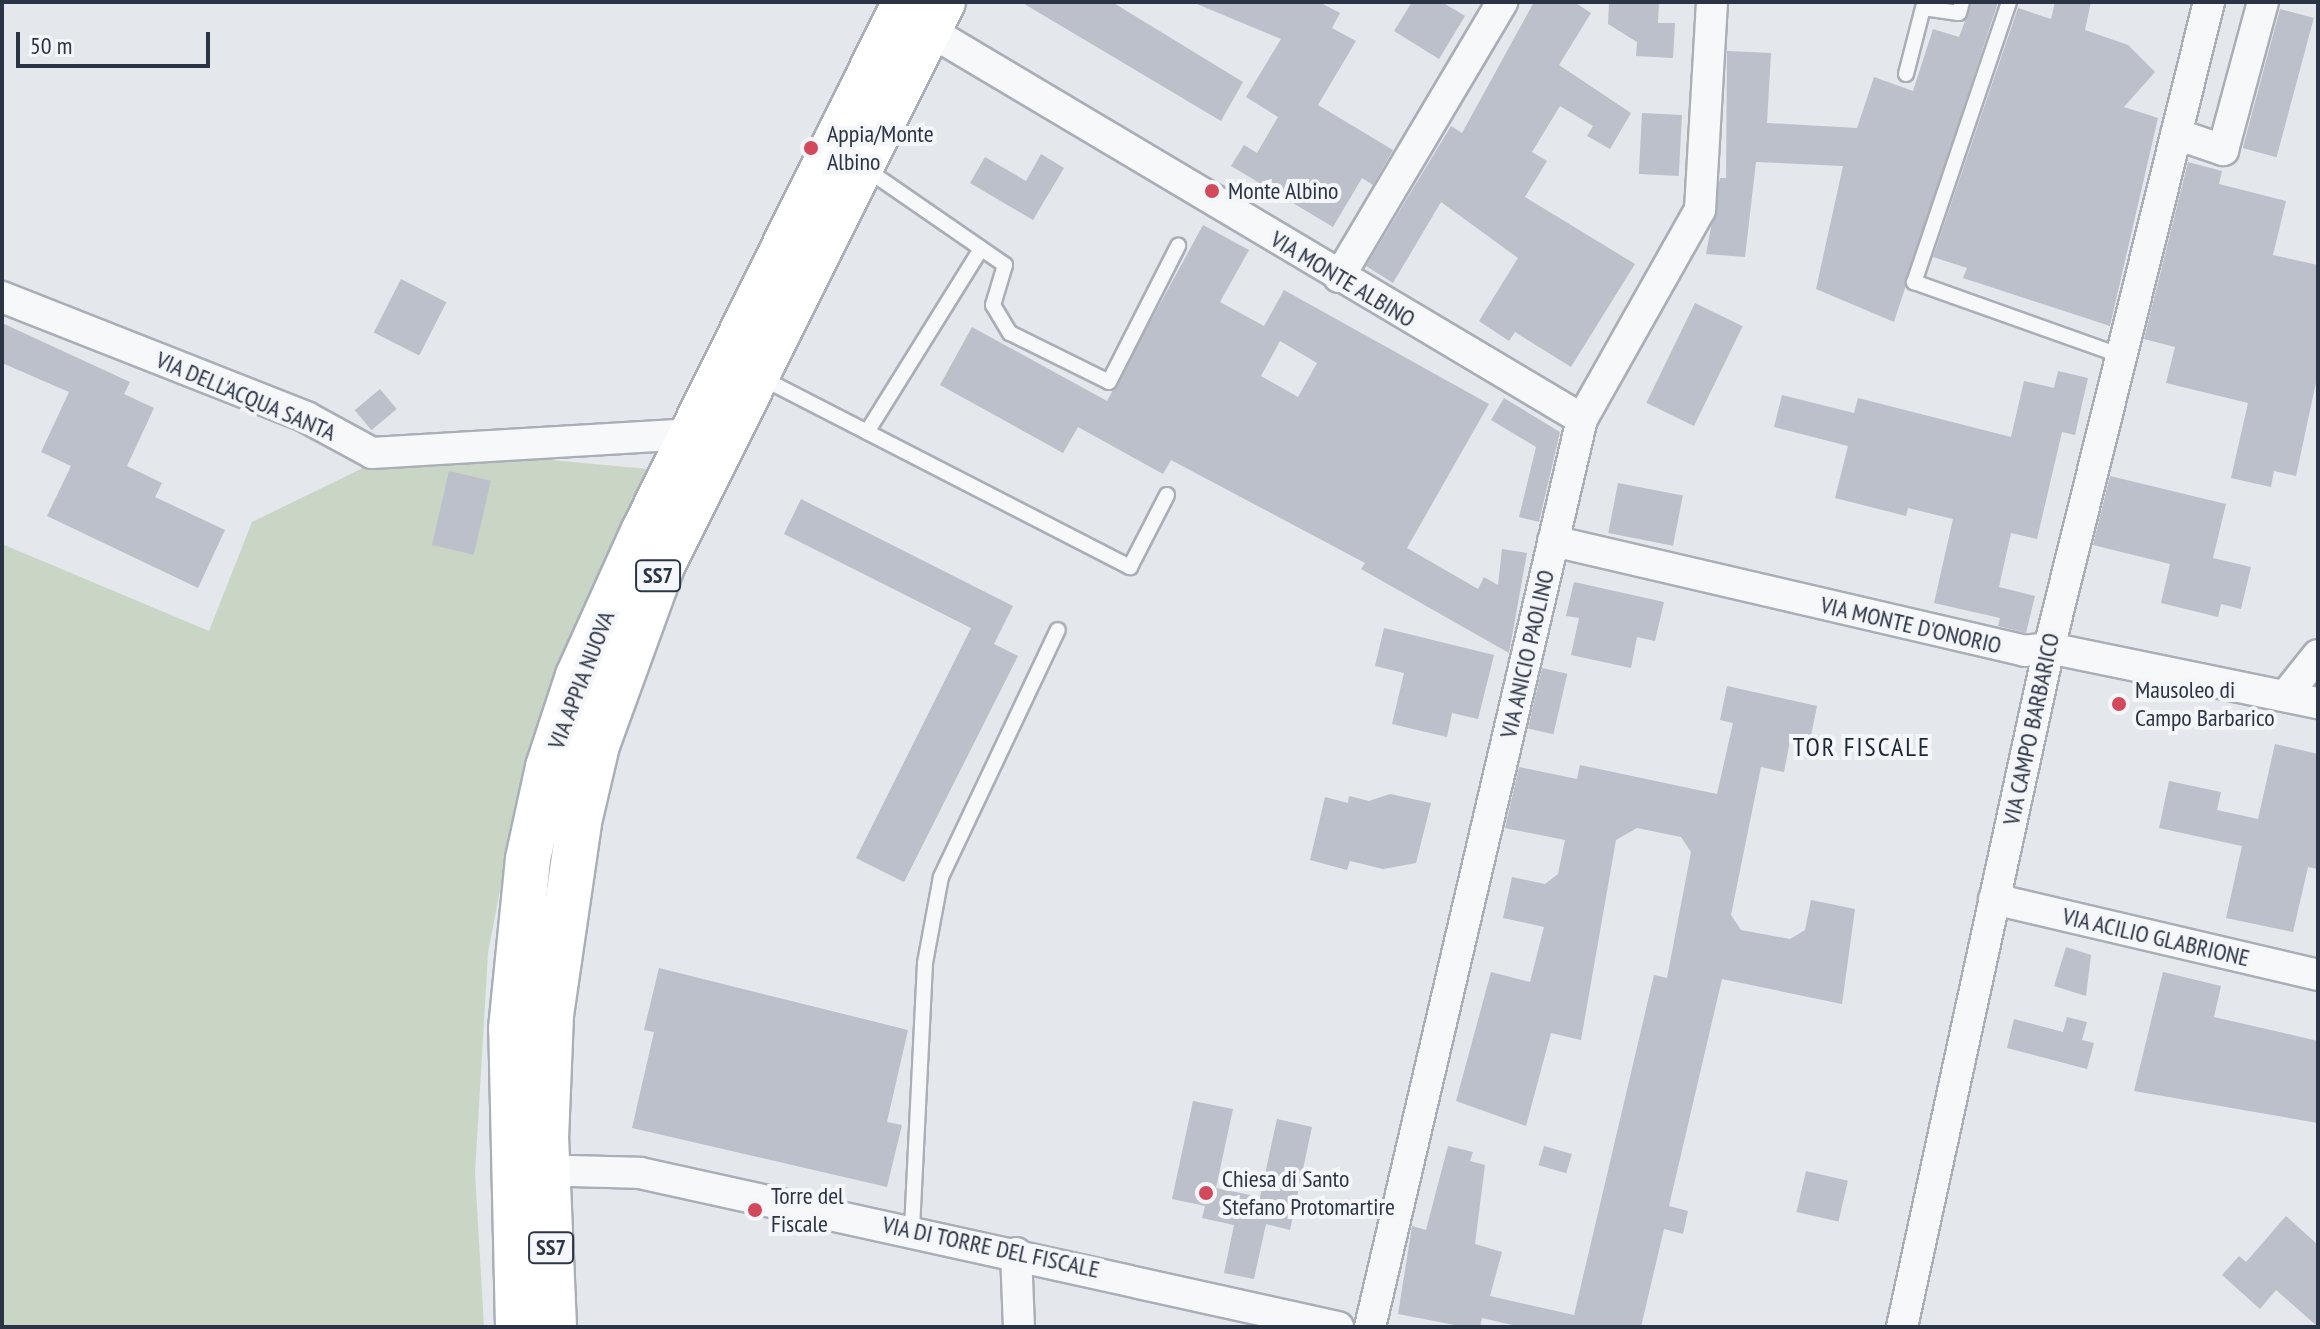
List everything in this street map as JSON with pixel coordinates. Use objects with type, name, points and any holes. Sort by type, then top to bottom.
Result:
[{"type":"main road","name":"VIA APPIA NUOVA","points":[[518,1327],[529,1170],[553,985],[588,782],[649,597],[754,374],[859,165],[919,12]]},
{"type":"main road","name":"VIA APPIA NUOVA","points":[[554,1327],[529,1170],[517,960],[548,767],[589,650],[689,434],[919,12]]},
{"type":"street","points":[[1339,277],[1502,2]]},
{"type":"street","name":"VIA ANICIO PAOLINO","points":[[1370,1327],[1582,419],[1695,225],[1705,180],[1712,2]]},
{"type":"street","points":[[2209,2],[2176,134],[2223,150],[2263,2]]},
{"type":"street","name":"VIA MONTE ALBINO","points":[[919,12],[1339,277],[1582,419]]},
{"type":"street","name":"VIA CAMPO BARBARICO","points":[[1902,1327],[2049,648],[2176,134]]},
{"type":"street","name":"VIA DELL'ACQUA SANTA","points":[[2,297],[306,417],[372,453],[689,434]]},
{"type":"street","name":"VIA MONTE D'ONORIO","points":[[1553,541],[2024,651],[2049,648],[2318,703]]},
{"type":"street","points":[[2286,695],[2318,655]]},
{"type":"street","name":"VIA ACILIO GLABRIONE","points":[[1994,899],[2318,975]]},
{"type":"street","name":"VIA DI TORRE DEL FISCALE","points":[[529,1170],[640,1173],[912,1229],[1338,1327]]},
{"type":"street","points":[[1016,1253],[1019,1327]]},
{"type":"lane","points":[[1906,74],[1923,8],[1959,13],[1962,2]]},
{"type":"lane","points":[[2009,2],[1914,282],[2119,355]]},
{"type":"lane","points":[[859,165],[1005,265],[993,305],[1010,333],[1109,382],[1178,246]]},
{"type":"lane","points":[[867,432],[981,249]]},
{"type":"lane","points":[[754,374],[1130,567],[1167,495]]},
{"type":"lane","points":[[912,1229],[925,963],[941,877],[1058,630]]},
{"type":"green space","points":[[465,452],[648,469],[575,626],[515,811],[488,953],[475,1173],[484,1327],[2,1327],[2,544],[209,631],[252,522],[363,468]]},
{"type":"building","points":[[1021,2],[1112,2],[1243,82],[1221,121]]},
{"type":"building","points":[[1192,2],[1319,2],[1340,13],[1332,28],[1356,41],[1318,105],[1393,150],[1373,185],[1362,178],[1333,227],[1231,166],[1244,145],[1257,153],[1278,117],[1246,97],[1281,39]]},
{"type":"building","points":[[1412,2],[1442,2],[1465,16],[1439,59],[1394,31]]},
{"type":"building","points":[[1534,2],[1574,2],[1591,13],[1559,65],[1631,113],[1610,149],[1587,136],[1593,126],[1560,106],[1532,152],[1547,161],[1525,197],[1635,264],[1571,367],[1515,332],[1509,341],[1479,321],[1518,258],[1441,202],[1393,283],[1366,266],[1451,126],[1462,133]]},
{"type":"building","points":[[1609,2],[1659,2],[1658,23],[1675,23],[1673,58],[1636,56],[1637,42],[1608,24]]},
{"type":"building","points":[[1972,2],[1998,2],[1894,322],[1816,289],[1843,166],[1756,162],[1745,257],[1706,254],[1720,178],[1726,178],[1727,51],[1771,53],[1767,123],[1857,128],[1874,77],[1913,91],[1933,29],[1959,37]]},
{"type":"building","points":[[2055,2],[2091,2],[2085,30],[2128,45],[2155,72],[2124,107],[2158,118],[2110,326],[1963,278],[1967,268],[1933,257],[2018,8],[2051,19]]},
{"type":"building","points":[[2280,9],[2314,18],[2277,157],[2243,148]]},
{"type":"building","points":[[1642,113],[1682,115],[1679,176],[1639,174]]},
{"type":"building","points":[[1041,154],[1064,168],[1033,220],[970,183],[985,157],[1026,181]]},
{"type":"building","points":[[2188,162],[2222,171],[2219,184],[2286,201],[2273,255],[2318,265],[2318,373],[2296,476],[2274,471],[2271,487],[2231,478],[2248,403],[2166,383],[2175,347],[2144,339]]},
{"type":"building","points":[[1203,225],[1249,250],[1220,302],[1264,326],[1284,290],[1489,404],[1407,548],[1478,589],[1484,577],[1498,585],[1502,549],[1527,553],[1509,653],[1361,569],[1365,563],[1171,460],[1163,474],[1078,427],[1063,453],[940,385],[972,327],[1107,401]],"holes":[[[1280,341],[1317,363],[1298,397],[1261,376]]]},
{"type":"building","points":[[401,279],[446,302],[419,356],[374,332]]},
{"type":"building","points":[[1695,303],[1743,326],[1694,426],[1646,403]]},
{"type":"building","points":[[2,323],[130,382],[124,394],[154,408],[127,466],[162,483],[155,497],[225,530],[198,588],[47,516],[71,466],[41,452],[69,392],[2,363]]},
{"type":"building","points":[[2058,371],[2088,378],[2075,435],[2062,432],[2037,539],[2011,533],[1999,587],[2035,596],[2026,633],[1998,626],[2000,618],[1934,603],[1953,519],[1908,508],[1906,516],[1835,498],[1848,446],[1774,427],[1782,395],[1854,413],[1858,398],[2011,437],[2024,381],[2054,388]]},
{"type":"building","points":[[380,389],[397,409],[371,430],[355,410]]},
{"type":"building","points":[[1504,398],[1560,432],[1539,522],[1519,517],[1536,447],[1491,420]]},
{"type":"building","points":[[449,471],[491,481],[474,555],[432,545]]},
{"type":"building","points":[[2110,476],[2226,504],[2213,558],[2251,567],[2241,609],[2221,604],[2218,617],[2161,603],[2170,564],[2093,545]]},
{"type":"building","points":[[1618,483],[1683,496],[1673,546],[1608,533]]},
{"type":"building","points":[[801,499],[1013,606],[994,644],[1018,656],[904,882],[856,858],[971,628],[784,534]]},
{"type":"building","points":[[1574,582],[1664,602],[1655,641],[1637,637],[1631,668],[1571,655],[1579,618],[1566,616]]},
{"type":"building","points":[[1384,628],[1494,655],[1478,719],[1452,713],[1447,737],[1392,724],[1404,673],[1375,666]]},
{"type":"building","points":[[1542,668],[1567,674],[1553,734],[1528,728]]},
{"type":"building","points":[[1727,686],[1817,706],[1809,745],[1790,741],[1784,772],[1761,767],[1731,915],[1741,930],[1790,939],[1805,930],[1811,900],[1855,909],[1842,1004],[1722,979],[1669,1206],[1688,1211],[1683,1234],[1664,1229],[1641,1327],[1521,1327],[1482,1318],[1480,1327],[1465,1327],[1398,1314],[1412,1226],[1426,1230],[1448,1146],[1473,1152],[1470,1161],[1485,1165],[1475,1244],[1502,1252],[1490,1296],[1574,1315],[1654,975],[1667,978],[1691,852],[1681,837],[1637,828],[1616,840],[1581,1040],[1551,1033],[1526,1126],[1456,1101],[1491,972],[1530,982],[1544,927],[1503,918],[1512,877],[1545,884],[1558,874],[1565,840],[1505,828],[1519,767],[1577,779],[1580,765],[1717,794],[1733,723],[1720,720]]},
{"type":"building","points":[[2275,744],[2318,754],[2318,869],[2308,867],[2293,932],[2226,918],[2242,846],[2159,828],[2169,781],[2221,792],[2217,810],[2258,819]]},
{"type":"building","points":[[1390,794],[1431,803],[1416,863],[1383,869],[1350,861],[1347,870],[1310,860],[1325,797],[1348,803],[1349,796],[1369,801]]},
{"type":"building","points":[[2066,947],[2091,955],[2086,996],[2054,986]]},
{"type":"building","points":[[659,968],[908,1030],[887,1122],[902,1125],[887,1187],[632,1128],[654,1032],[644,1030]]},
{"type":"building","points":[[2163,972],[2221,986],[2214,1017],[2318,1041],[2318,1123],[2134,1091]]},
{"type":"building","points":[[2067,1017],[2087,1022],[2082,1040],[2094,1043],[2087,1069],[2007,1048],[2014,1019],[2063,1032]]},
{"type":"building","name":"Chiesa di Santo Stefano Protomartire","points":[[1193,1101],[1233,1109],[1216,1188],[1260,1197],[1277,1119],[1312,1127],[1290,1230],[1266,1224],[1254,1279],[1224,1273],[1234,1225],[1202,1218],[1205,1206],[1172,1199]]},
{"type":"building","points":[[1544,1146],[1572,1154],[1566,1173],[1538,1165]]},
{"type":"building","points":[[1806,1171],[1848,1181],[1838,1222],[1797,1212]]},
{"type":"building","points":[[2286,1216],[2318,1245],[2318,1327],[2276,1290],[2260,1309],[2222,1275],[2239,1256],[2246,1262]]},
{"type":"place","name":"Appia/Monte Albino","points":[[811,148]]},
{"type":"place","name":"Monte Albino","points":[[1212,191]]},
{"type":"place","name":"Mausoleo di Campo Barbarico","points":[[2119,704]]},
{"type":"place","name":"Chiesa di Santo Stefano Protomartire","points":[[1206,1193]]},
{"type":"place","name":"Torre del Fiscale","points":[[755,1210]]},
{"type":"district","name":"TOR FISCALE","points":[[1862,747]]}]
